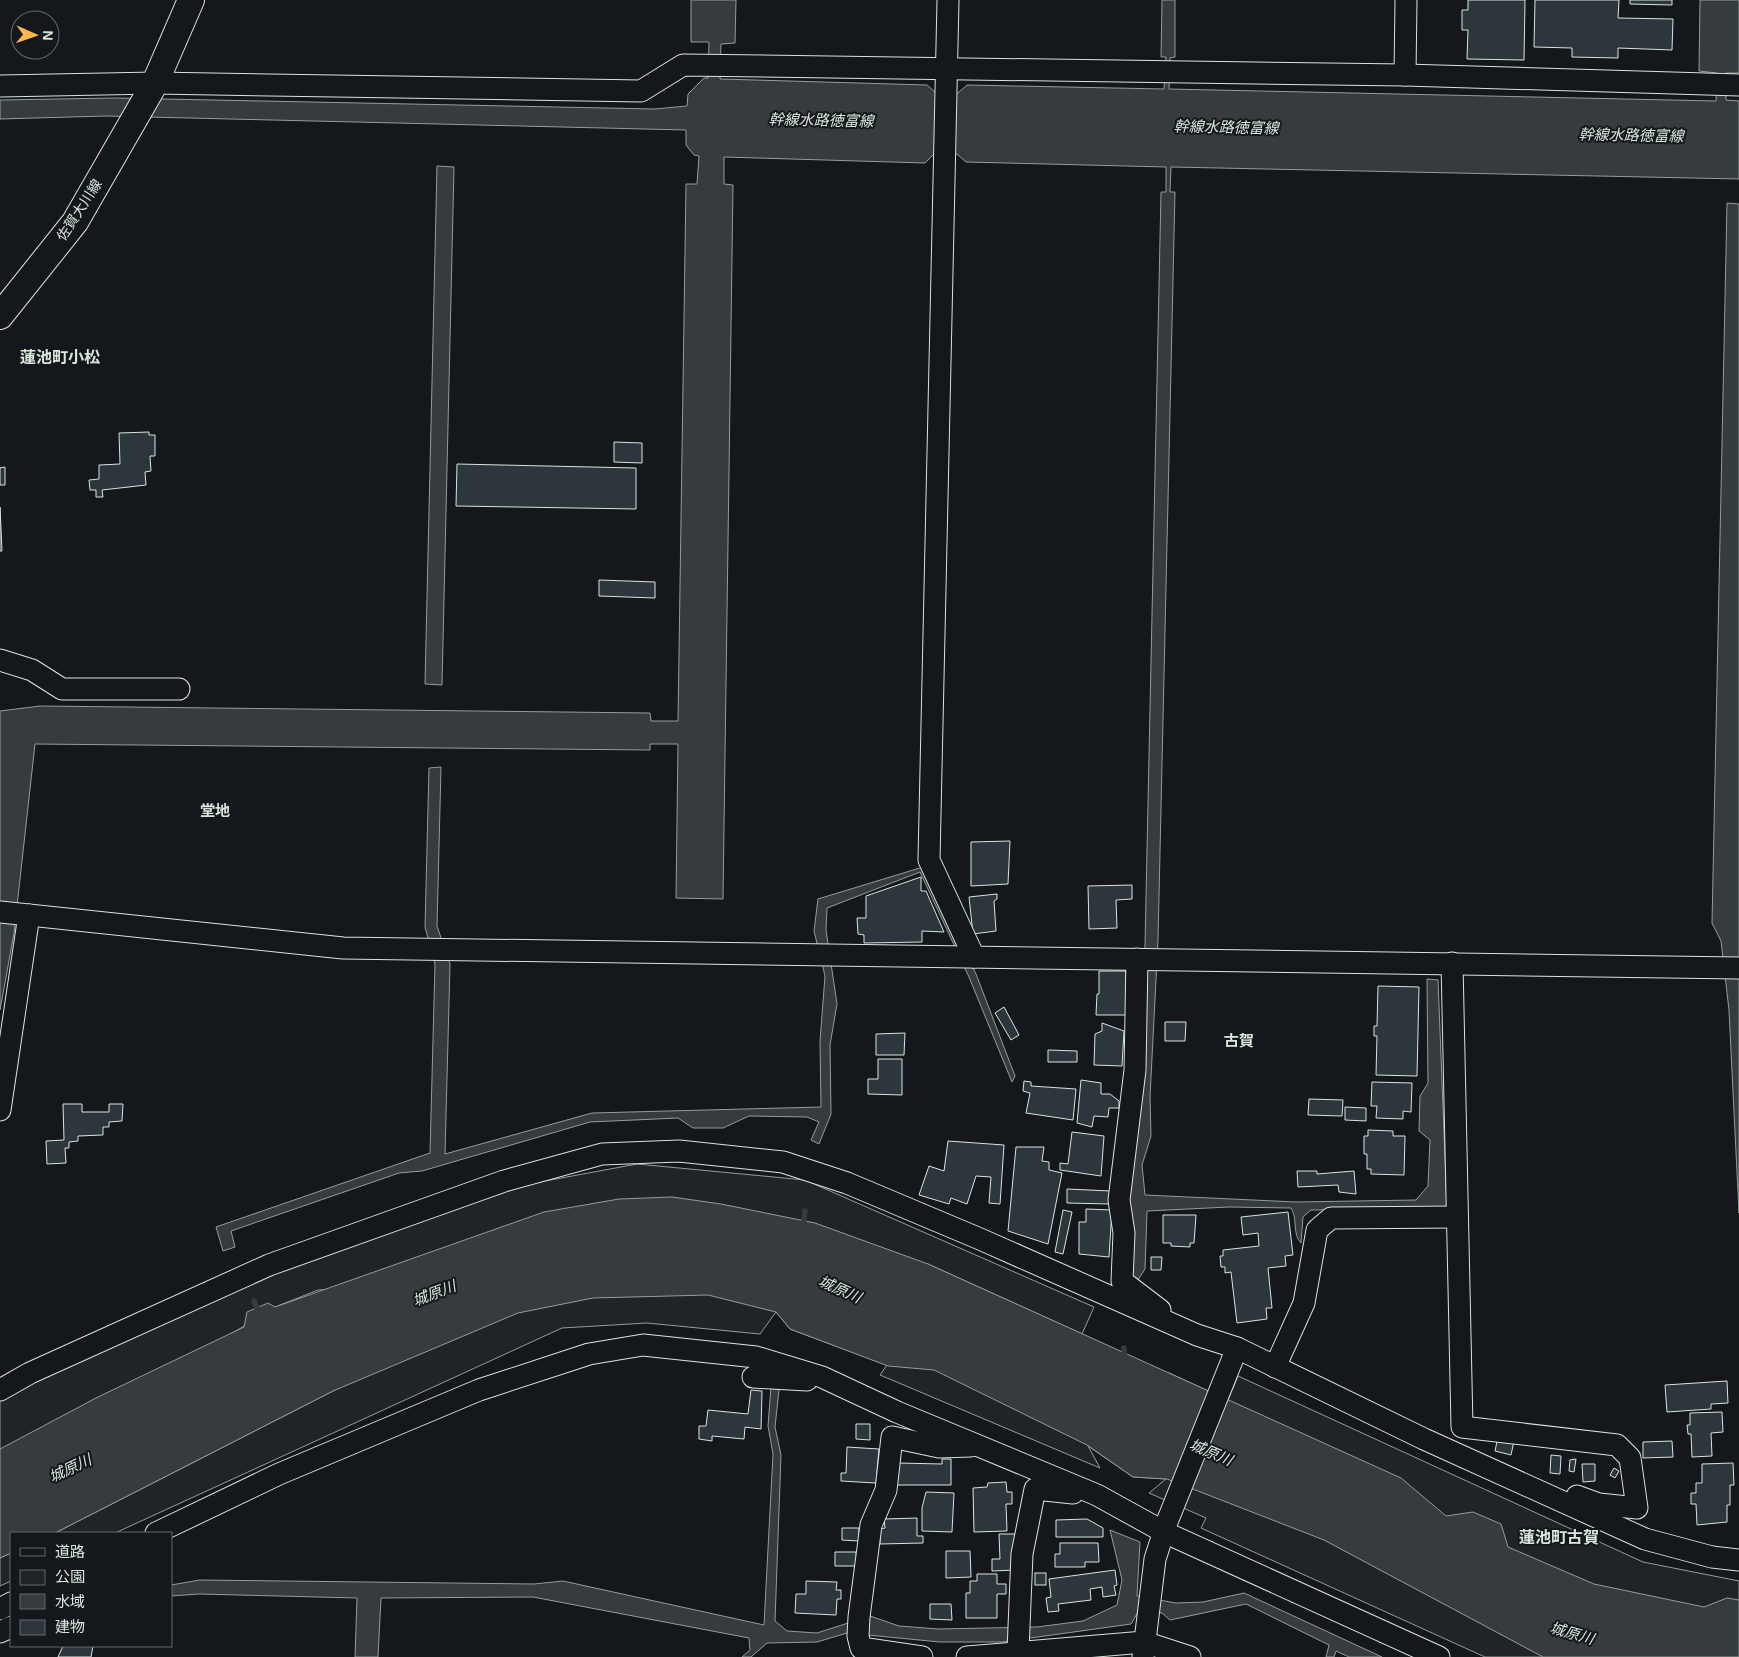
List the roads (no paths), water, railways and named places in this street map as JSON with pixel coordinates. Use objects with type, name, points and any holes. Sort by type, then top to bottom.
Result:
[{"type":"main road","points":[[155,83],[191,0]]},
{"type":"main road","name":"佐賀大川線","points":[[0,316],[75,222],[155,83]]},
{"type":"street","points":[[948,0],[948,76],[930,860],[967,957]]},
{"type":"street","points":[[1405,75],[1406,0]]},
{"type":"street","points":[[0,86],[155,83],[641,91],[683,65],[948,76],[1405,75],[1728,85]]},
{"type":"street","points":[[0,660],[32,670],[62,690],[179,689]]},
{"type":"street","points":[[0,1110],[16,914],[343,948],[1730,968]]},
{"type":"street","points":[[1140,959],[1135,1070],[1119,1200],[1124,1233],[1122,1281],[1153,1306],[1185,1321],[1197,1335]]},
{"type":"street","points":[[1452,963],[1462,1427],[1617,1445],[1630,1458],[1637,1508],[1599,1504],[1565,1491],[1540,1492]]},
{"type":"street","points":[[0,1390],[30,1373],[269,1265],[504,1181],[602,1154],[679,1151],[783,1162],[856,1186],[1236,1353],[1275,1367],[1540,1492],[1645,1539],[1712,1557],[1739,1560]]},
{"type":"street","points":[[1275,1367],[1304,1303],[1317,1230],[1331,1218],[1457,1217]]},
{"type":"street","points":[[158,1532],[279,1474],[478,1390],[589,1354],[642,1345],[756,1357],[822,1377],[897,1412],[1096,1495],[1440,1657]]},
{"type":"street","points":[[1144,1649],[1155,1559],[1165,1527],[1236,1353]]},
{"type":"street","points":[[753,1377],[802,1381],[822,1377]]},
{"type":"street","points":[[922,1657],[861,1648],[859,1626],[871,1525],[886,1490],[892,1437],[939,1447],[978,1446]]},
{"type":"street","points":[[1018,1648],[1022,1554],[1035,1489],[1096,1495]]},
{"type":"street","points":[[966,1657],[1018,1648],[1144,1649],[1190,1657]]},
{"type":"water","name":"幹線水路徳富線","points":[[691,0],[736,0],[735,43],[721,44],[720,79],[927,85],[935,92],[958,93],[967,85],[1164,89],[1166,57],[1161,57],[1162,0],[1175,0],[1175,57],[1170,58],[1169,89],[1716,101],[1717,73],[1699,71],[1700,0],[1739,0],[1739,73],[1726,73],[1726,100],[1739,101],[1739,179],[1171,167],[1170,192],[1175,192],[1158,940],[1150,1097],[1151,1136],[1142,1165],[1145,1195],[1296,1202],[1416,1200],[1428,1186],[1430,1140],[1419,1131],[1420,1096],[1428,1083],[1427,979],[1438,980],[1447,1209],[1311,1210],[1303,1217],[1301,1243],[1298,1239],[1291,1208],[1229,1207],[1147,1211],[1145,1269],[1136,1283],[1127,1275],[1127,1203],[1142,1086],[1161,192],[1166,192],[1166,167],[966,162],[957,154],[934,154],[925,163],[724,157],[724,184],[733,185],[723,899],[676,898],[678,744],[650,744],[650,750],[35,744],[14,933],[0,1010],[0,711],[40,706],[650,713],[651,721],[678,721],[686,184],[697,184],[699,156],[694,155],[686,145],[686,130],[106,116],[0,119],[0,100],[114,98],[655,109],[687,106],[688,94],[704,78],[708,78],[709,42],[691,42]]},
{"type":"water","points":[[437,166],[454,167],[442,685],[425,684]]},
{"type":"water","points":[[1727,203],[1739,204],[1739,1213],[1729,1010],[1721,941],[1712,923]]},
{"type":"water","points":[[441,767],[437,926],[450,964],[445,1154],[592,1113],[821,1107],[820,1041],[825,976],[814,931],[818,899],[923,867],[976,974],[1015,1076],[1012,1082],[969,977],[920,872],[827,908],[826,930],[837,1004],[830,1045],[831,1114],[819,1144],[811,1140],[819,1122],[807,1117],[749,1116],[723,1128],[693,1128],[678,1118],[590,1122],[422,1171],[399,1173],[231,1231],[235,1247],[223,1251],[216,1227],[430,1153],[435,964],[425,927],[429,768]]},
{"type":"water","name":"城原川","points":[[672,1197],[721,1204],[815,1223],[928,1264],[1401,1478],[1446,1516],[1473,1512],[1501,1524],[1508,1547],[1594,1584],[1704,1607],[1727,1598],[1739,1600],[1739,1657],[1543,1657],[1324,1540],[1167,1479],[1133,1477],[1087,1445],[934,1370],[888,1366],[790,1329],[776,1312],[708,1295],[593,1298],[518,1313],[333,1391],[57,1532],[10,1532],[10,1553],[0,1558],[0,1449],[96,1398],[244,1327],[247,1312],[268,1303],[275,1307],[544,1212],[619,1199]]},
{"type":"water","points":[[776,1386],[779,1390],[775,1427],[781,1455],[775,1621],[787,1631],[817,1633],[870,1616],[899,1626],[938,1629],[1037,1627],[1083,1621],[1117,1605],[1122,1580],[1110,1530],[1140,1542],[1137,1596],[1176,1603],[1203,1602],[1244,1593],[1382,1657],[1349,1657],[1336,1651],[1334,1657],[1326,1657],[1329,1645],[1246,1604],[1170,1620],[1162,1613],[1138,1612],[1131,1624],[1002,1642],[940,1642],[847,1633],[817,1642],[767,1643],[751,1657],[742,1657],[750,1650],[749,1638],[533,1597],[381,1598],[378,1657],[355,1657],[357,1598],[199,1594],[172,1596],[172,1585],[200,1580],[534,1584],[563,1581],[764,1625],[773,1454],[768,1426],[771,1387]]},
{"type":"waterway","points":[[803,1227],[805,1211]]},
{"type":"waterway","points":[[254,1301],[260,1315]]},
{"type":"waterway","points":[[1124,1348],[1125,1361]]},
{"type":"district","name":"蓮池町小松","points":[[60,357]]},
{"type":"district","name":"堂地","points":[[215,810]]},
{"type":"district","name":"古賀","points":[[1239,1040]]},
{"type":"district","name":"蓮池町古賀","points":[[1559,1537]]}]
